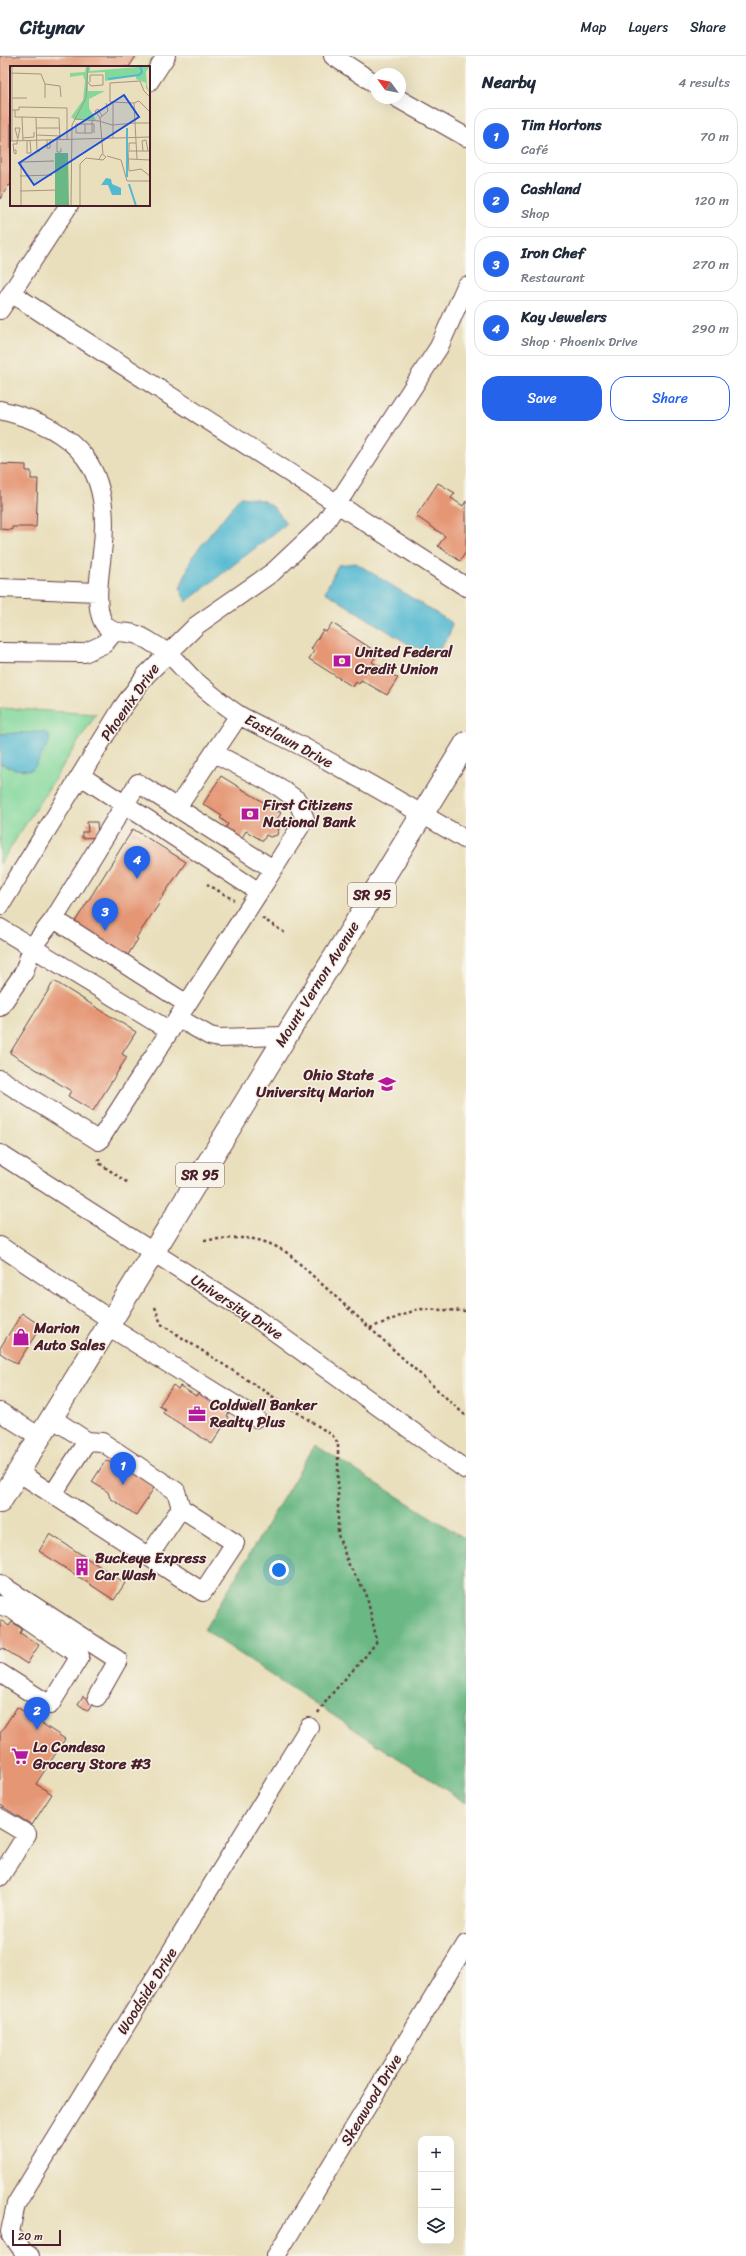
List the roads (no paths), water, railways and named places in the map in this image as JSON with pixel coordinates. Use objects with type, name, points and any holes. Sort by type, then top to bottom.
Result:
[{"type":"main road","name":"Mount Vernon Avenue","points":[[0,1502],[466,743]]},
{"type":"street","points":[[150,80],[166,56]]},
{"type":"street","points":[[333,56],[370,80]]},
{"type":"street","points":[[406,103],[466,137]]},
{"type":"street","points":[[0,310],[68,206]]},
{"type":"street","name":"Phoenix Drive","points":[[0,906],[122,708],[146,674],[167,652],[197,625],[273,572],[324,524],[439,347],[466,286]]},
{"type":"street","points":[[11,293],[466,587]]},
{"type":"street","points":[[0,410],[51,427],[67,437],[84,454],[96,476],[105,509],[104,542],[97,592],[103,622],[114,632],[104,644],[84,653],[0,652]]},
{"type":"street","points":[[0,588],[97,592]]},
{"type":"street","name":"Eastlawn Drive","points":[[114,632],[134,634],[167,652],[212,695],[239,715],[375,786],[423,814]]},
{"type":"street","points":[[178,808],[239,715]]},
{"type":"street","points":[[0,1080],[99,1141],[305,819],[297,800],[279,787],[214,753]]},
{"type":"street","points":[[81,776],[259,892]]},
{"type":"street","points":[[0,1007],[24,972],[32,947],[54,919],[138,783],[273,869]]},
{"type":"street","points":[[423,814],[466,840]]},
{"type":"street","points":[[54,919],[178,1017]]},
{"type":"street","points":[[0,928],[32,947],[178,1017],[210,1036],[219,1038],[285,1036]]},
{"type":"street","name":"University Drive","points":[[0,1154],[253,1316],[466,1470]]},
{"type":"street","points":[[2,1253],[256,1418]]},
{"type":"street","points":[[0,1412],[40,1437]]},
{"type":"street","points":[[18,1472],[203,1592],[235,1543],[181,1508],[176,1491],[102,1442],[87,1441],[52,1418]]},
{"type":"street","points":[[53,1494],[87,1441]]},
{"type":"street","points":[[148,1556],[181,1508]]},
{"type":"street","points":[[0,1584],[118,1660],[98,1697]]},
{"type":"street","points":[[0,1605],[13,1610],[80,1656],[50,1705],[0,1673]]},
{"type":"street","name":"Woodside Drive","points":[[30,2256],[23,2252],[10,2232],[16,2204],[309,1727]]},
{"type":"street","points":[[0,1818],[27,1834],[0,1876]]},
{"type":"street","name":"Skeawood Drive","points":[[276,2256],[466,1944]]},
{"type":"water","points":[[240,497],[256,499],[268,503],[277,511],[286,524],[186,602],[180,589],[192,557]]},
{"type":"water","points":[[356,563],[452,623],[449,636],[436,654],[410,645],[325,592],[338,565]]},
{"type":"water","points":[[43,732],[48,734],[50,740],[35,766],[31,770],[14,769],[0,763],[0,734]]},
{"type":"place","name":"United Federal Credit Union","points":[[342,661]]},
{"type":"place","name":"First Citizens National Bank","points":[[250,814]]},
{"type":"place","name":"Kay Jewelers","points":[[137,879]]},
{"type":"place","name":"Iron Chef","points":[[105,931]]},
{"type":"place","name":"Ohio State University Marion","points":[[387,1084]]},
{"type":"place","name":"Marion Auto Sales","points":[[21,1337]]},
{"type":"place","name":"Coldwell Banker Realty Plus","points":[[197,1414]]},
{"type":"place","name":"Tim Hortons","points":[[123,1485]]},
{"type":"place","name":"Buckeye Express Car Wash","points":[[82,1567]]},
{"type":"place","name":"Cashland","points":[[37,1730]]},
{"type":"place","name":"La Condesa Grocery Store #3","points":[[20,1756]]}]
